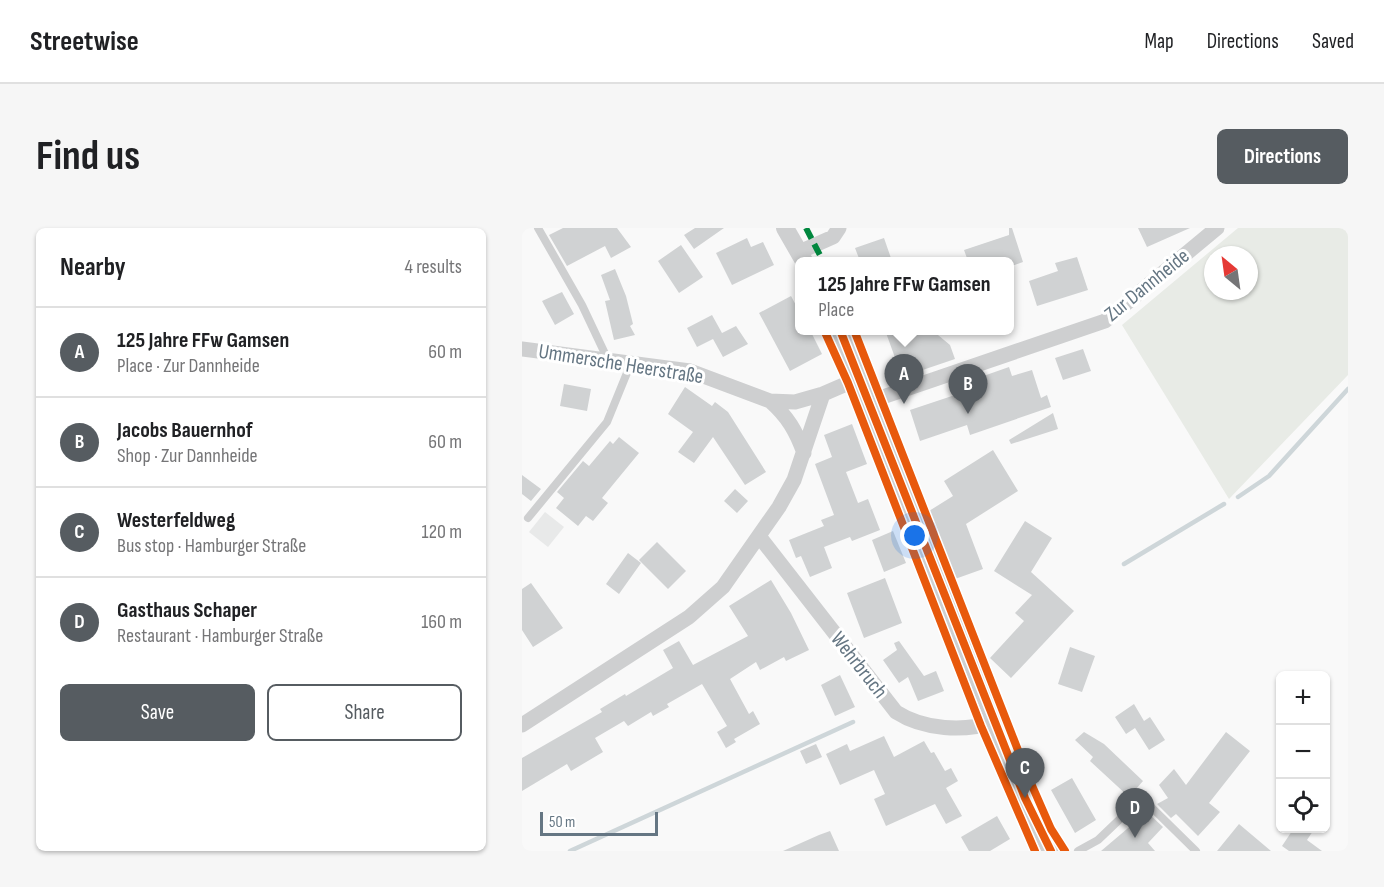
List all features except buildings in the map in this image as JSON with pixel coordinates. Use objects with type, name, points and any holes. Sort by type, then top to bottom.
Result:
[{"type":"street","points":[[785,228],[802,257],[833,237],[839,228]]},
{"type":"street","name":"Zur Dannheide","points":[[868,402],[1105,321],[1217,228]]},
{"type":"street","points":[[842,335],[1025,798],[1051,851]]},
{"type":"street","name":"Ummersche Heerstraße","points":[[522,349],[690,371],[770,401],[795,402],[823,394]]},
{"type":"street","points":[[522,725],[689,617],[723,587],[794,480],[816,409],[823,394],[860,378]]},
{"type":"street","points":[[770,401],[786,415],[804,453]]},
{"type":"street","name":"Wehrbruch","points":[[759,536],[896,712],[920,723],[948,728],[981,726],[995,722]]},
{"type":"lane","points":[[538,228],[582,305],[608,360]]},
{"type":"lane","points":[[528,518],[607,422],[631,363]]},
{"type":"lane","points":[[1078,851],[1098,840],[1142,798],[1196,851]]},
{"type":"shaded area","points":[[1238,228],[1348,228],[1348,375],[1229,499],[1122,325],[1204,256],[1204,300],[1258,300],[1258,246],[1216,246]]},
{"type":"shaded area","points":[[545,512],[564,527],[548,547],[529,532]]},
{"type":"waterway","points":[[1238,497],[1269,476],[1348,389]]},
{"type":"waterway","points":[[1124,564],[1224,504]]},
{"type":"waterway","points":[[570,851],[853,722]]},
{"type":"marked path","points":[[806,228],[821,257]]},
{"type":"cycle path","points":[[826,335],[848,383],[981,726],[1035,851]]},
{"type":"cycle path","points":[[842,335],[1025,798],[1051,851]]},
{"type":"cycle path","points":[[856,335],[1030,781],[1051,829],[1065,851]]},
{"type":"place","name":"125 Jahre FFw Gamsen","points":[[904,404]]},
{"type":"place","name":"Jacobs Bauernhof","points":[[968,414]]},
{"type":"place","name":"Westerfeldweg","points":[[1025,798]]},
{"type":"place","name":"Gasthaus Schaper","points":[[1135,838]]}]
